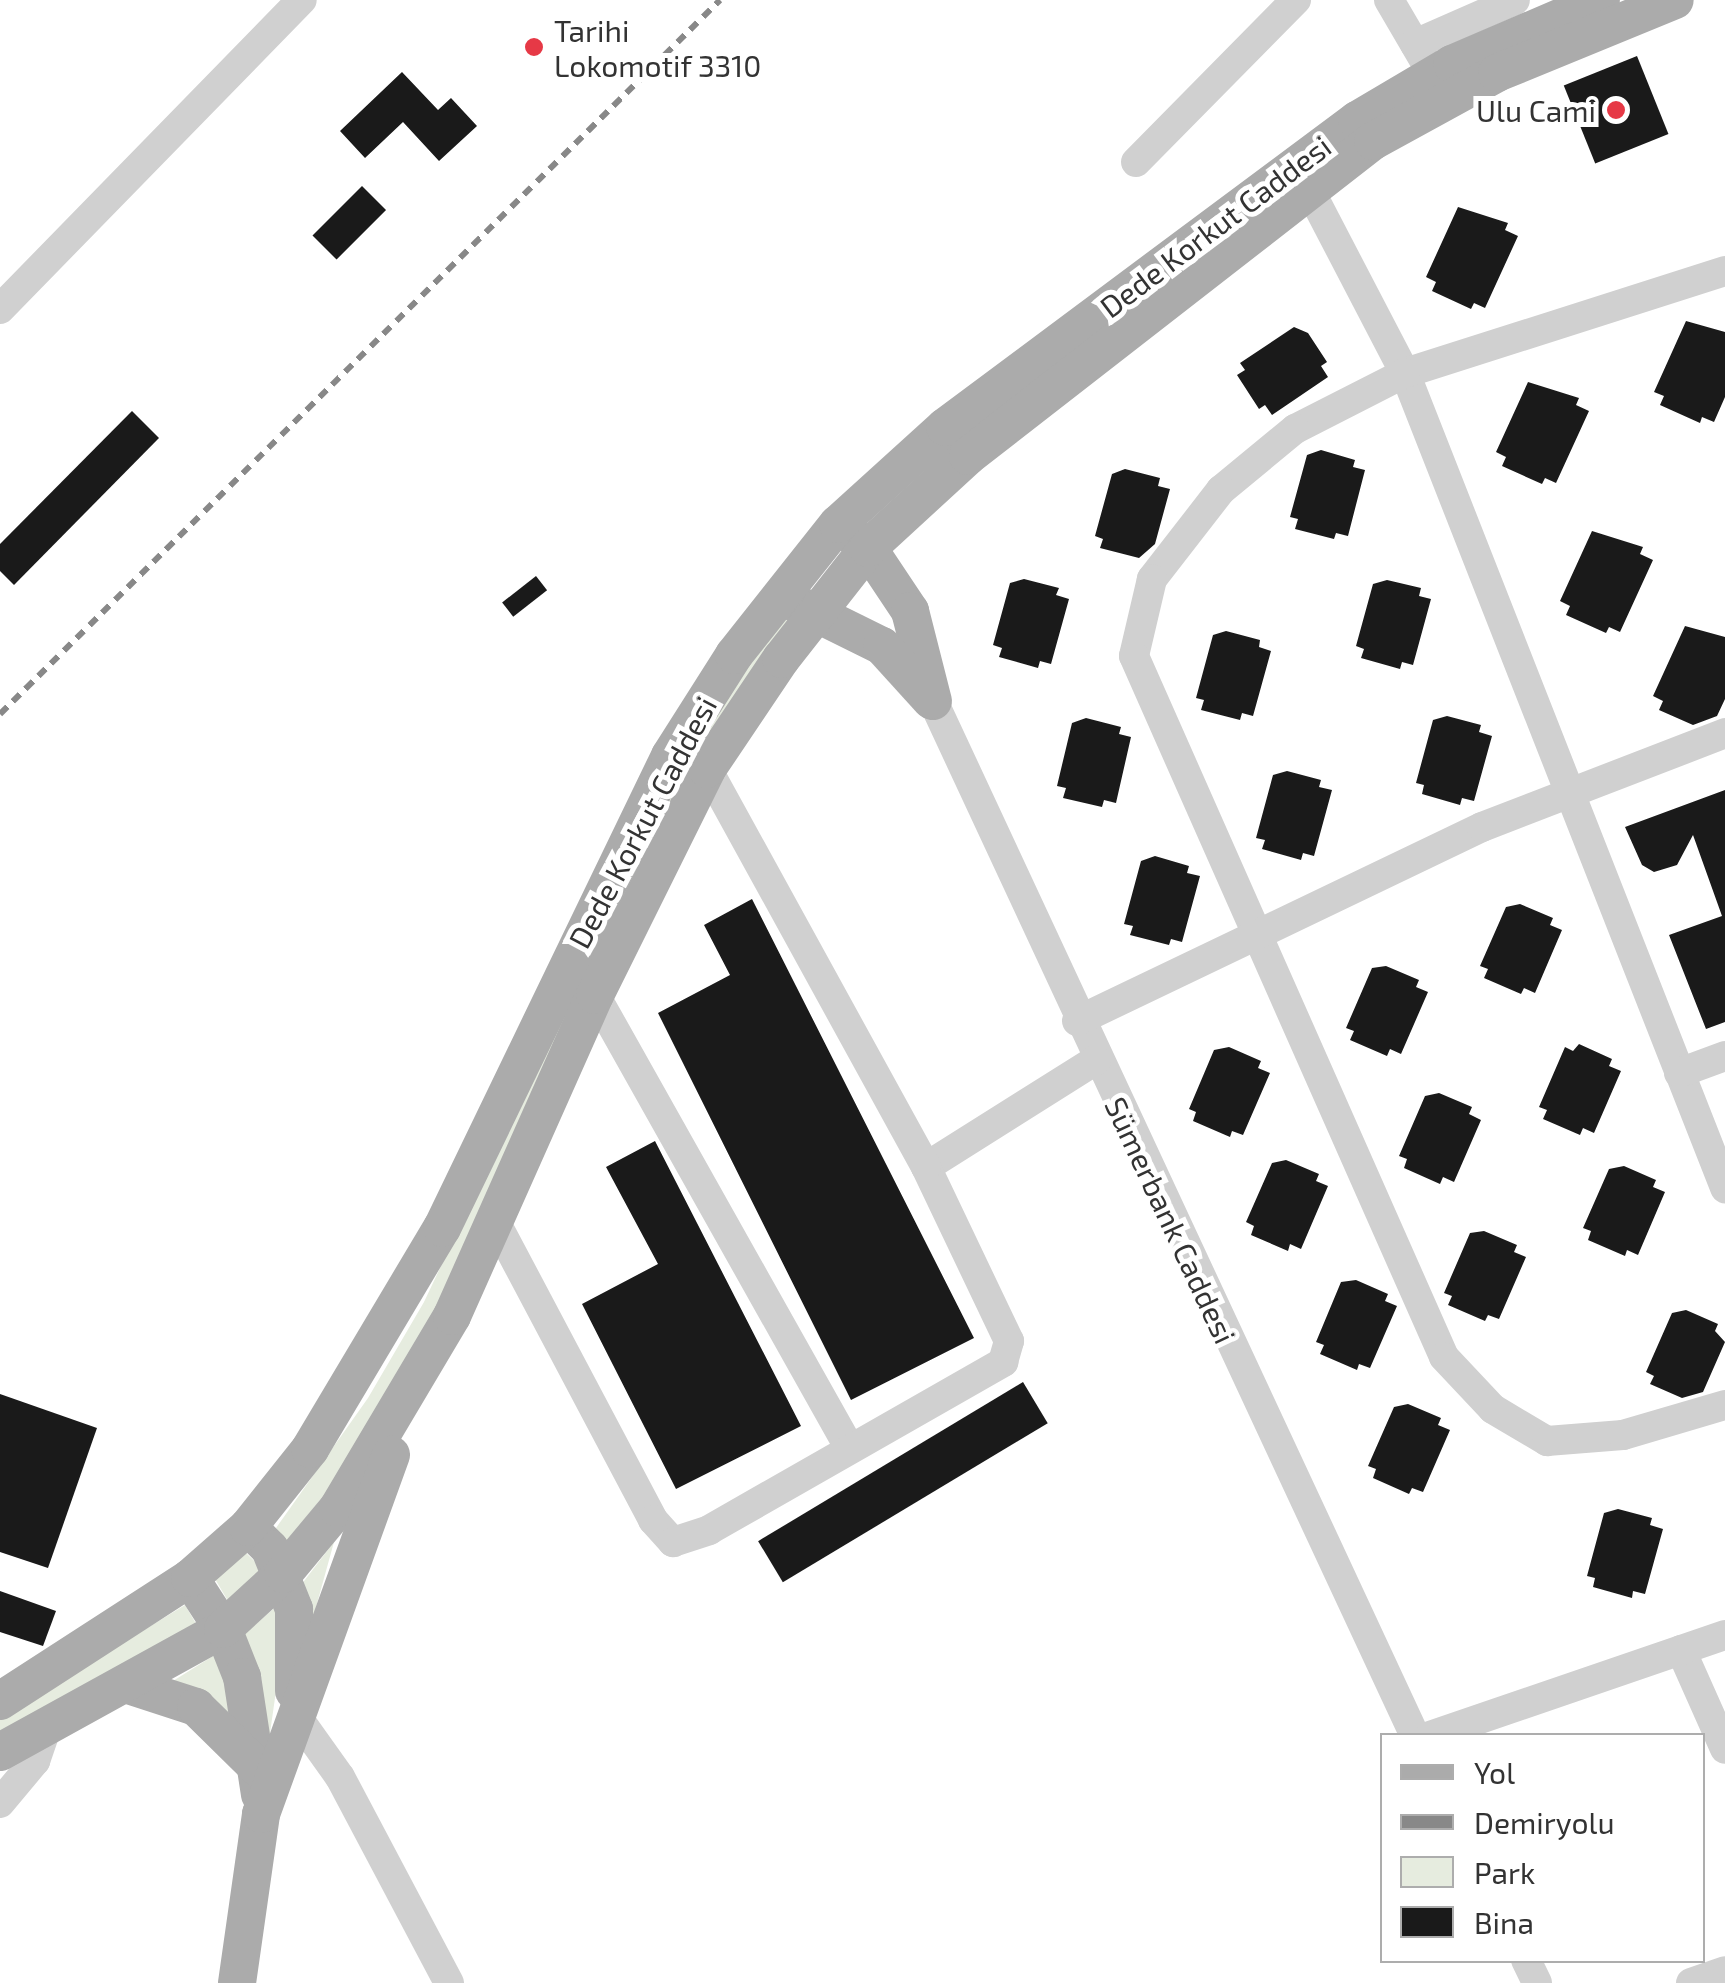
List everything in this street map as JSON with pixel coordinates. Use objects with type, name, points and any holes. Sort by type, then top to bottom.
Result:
[{"type":"main road","name":"Dede Korkut Caddesi","points":[[261,1814],[258,1768],[242,1677],[223,1629],[190,1578],[248,1527],[350,1391],[415,1280],[646,800],[716,683],[782,592],[838,524],[945,426],[1357,120],[1424,60],[1601,0]]},
{"type":"main road","name":"Dede Korkut Caddesi","points":[[223,1629],[283,1574],[338,1508],[421,1374],[497,1225],[596,995],[708,769],[812,617],[868,548],[968,456],[1308,188],[1373,142],[1497,73],[1675,0]]},
{"type":"main road","points":[[838,524],[868,548],[910,611],[933,702]]},
{"type":"main road","points":[[782,592],[812,617],[882,646],[933,702]]},
{"type":"main road","name":"Dede Korkut Caddesi","points":[[235,1981],[261,1814],[294,1714],[421,1374]]},
{"type":"main road","name":"Dede Korkut Caddesi","points":[[248,1527],[283,1574],[294,1609],[294,1714]]},
{"type":"main road","points":[[0,1701],[190,1578]]},
{"type":"main road","points":[[0,1752],[223,1629]]},
{"type":"main road","points":[[126,1684],[196,1707],[258,1768]]},
{"type":"street","points":[[0,309],[302,0]]},
{"type":"street","points":[[1136,162],[1296,0]]},
{"type":"street","points":[[1389,0],[1424,60],[1515,0]]},
{"type":"street","points":[[1308,188],[1405,373],[1545,718],[1568,794],[1725,1188]]},
{"type":"street","points":[[1725,271],[1405,373],[1295,430],[1221,490],[1152,579],[1134,656],[1181,775],[1259,934],[1444,1357],[1493,1408],[1547,1441],[1623,1435],[1725,1406]]},
{"type":"street","name":"Sümerbank Caddesi","points":[[933,702],[1077,1022],[1414,1733]]},
{"type":"street","points":[[1077,1022],[1482,826],[1725,734]]},
{"type":"street","points":[[497,1225],[654,1520],[673,1542],[709,1530],[1003,1362],[1009,1342],[926,1168],[708,769]]},
{"type":"street","points":[[596,995],[849,1447]]},
{"type":"street","points":[[1679,1073],[1725,1056]]},
{"type":"street","points":[[926,1168],[1096,1060]]},
{"type":"street","points":[[1439,1733],[1725,1635]]},
{"type":"street","points":[[1681,1650],[1725,1749]]},
{"type":"street","points":[[294,1714],[340,1777],[449,1983]]},
{"type":"street","points":[[0,1803],[35,1762],[48,1724]]},
{"type":"street","points":[[1692,1983],[1725,1971]]},
{"type":"green space","points":[[784,612],[793,619],[439,1303],[354,1458],[286,1542],[276,1528],[368,1398],[424,1302],[669,783]]},
{"type":"green space","points":[[334,1542],[313,1618],[301,1585]]},
{"type":"green space","points":[[245,1552],[264,1570],[228,1601],[215,1579]]},
{"type":"green space","points":[[279,1604],[276,1691],[266,1761],[241,1637]]},
{"type":"green space","points":[[185,1605],[198,1627],[0,1733],[0,1718]]},
{"type":"green space","points":[[213,1656],[221,1659],[230,1720],[173,1681]]},
{"type":"building","name":"Ulu Cami","points":[[1637,56],[1668,134],[1595,163],[1564,86]]},
{"type":"building","points":[[402,72],[438,110],[451,98],[477,126],[439,161],[403,122],[365,158],[340,131]]},
{"type":"building","points":[[362,186],[386,210],[337,260],[313,235]]},
{"type":"building","points":[[1458,207],[1508,223],[1505,230],[1518,236],[1485,308],[1474,303],[1471,309],[1432,291],[1436,282],[1426,277]]},
{"type":"building","points":[[1686,321],[1725,332],[1725,397],[1714,422],[1702,417],[1700,423],[1660,405],[1664,396],[1654,392]]},
{"type":"building","points":[[1294,327],[1308,333],[1327,362],[1321,366],[1328,377],[1272,415],[1265,405],[1259,409],[1237,375],[1245,370],[1240,363]]},
{"type":"building","points":[[1528,382],[1579,398],[1576,405],[1589,411],[1556,483],[1545,478],[1542,484],[1502,466],[1506,457],[1496,452]]},
{"type":"building","points":[[132,411],[159,438],[14,585],[0,571],[0,544]]},
{"type":"building","points":[[1321,450],[1355,460],[1353,467],[1365,470],[1348,536],[1336,533],[1334,539],[1295,529],[1298,519],[1290,517],[1307,455]]},
{"type":"building","points":[[1125,469],[1160,478],[1158,486],[1170,489],[1155,544],[1139,558],[1100,548],[1103,539],[1095,536],[1112,474]]},
{"type":"building","points":[[1592,531],[1643,547],[1640,554],[1653,560],[1620,632],[1609,627],[1606,633],[1566,615],[1570,606],[1560,601]]},
{"type":"building","points":[[536,576],[547,590],[513,617],[502,602]]},
{"type":"building","points":[[1024,579],[1059,588],[1056,595],[1069,599],[1051,664],[1040,661],[1038,668],[999,657],[1002,648],[993,645],[1010,583]]},
{"type":"building","points":[[1387,580],[1421,588],[1419,596],[1431,599],[1413,665],[1402,662],[1400,669],[1361,658],[1364,649],[1356,646],[1373,584]]},
{"type":"building","points":[[1685,626],[1725,637],[1725,699],[1717,716],[1693,725],[1659,710],[1663,701],[1653,696]]},
{"type":"building","points":[[1226,631],[1260,640],[1259,647],[1271,651],[1253,716],[1242,713],[1240,720],[1201,710],[1204,700],[1196,698],[1213,635]]},
{"type":"building","points":[[1447,716],[1481,725],[1479,732],[1492,736],[1474,801],[1462,798],[1460,805],[1422,794],[1424,785],[1416,783],[1433,720]]},
{"type":"building","points":[[1086,718],[1121,727],[1119,734],[1131,737],[1116,803],[1104,800],[1102,807],[1063,798],[1066,788],[1057,786],[1072,723]]},
{"type":"building","points":[[1287,771],[1321,780],[1319,787],[1332,790],[1314,856],[1303,853],[1301,860],[1262,849],[1265,840],[1256,838],[1273,775]]},
{"type":"building","points":[[1725,790],[1725,1022],[1706,1029],[1669,935],[1722,916],[1693,835],[1677,865],[1654,872],[1642,865],[1625,827]]},
{"type":"building","points":[[1155,856],[1189,866],[1187,873],[1200,876],[1182,942],[1171,939],[1169,945],[1130,935],[1133,926],[1124,924],[1141,861]]},
{"type":"building","points":[[752,899],[974,1338],[851,1400],[658,1013],[730,975],[704,925]]},
{"type":"building","points":[[1520,904],[1553,918],[1550,925],[1562,930],[1535,993],[1524,988],[1521,994],[1484,978],[1488,969],[1480,966],[1506,907]]},
{"type":"building","points":[[1386,966],[1419,980],[1416,987],[1428,992],[1401,1054],[1390,1049],[1387,1056],[1350,1040],[1354,1031],[1346,1028],[1372,968]]},
{"type":"building","points":[[1579,1044],[1612,1059],[1609,1066],[1621,1071],[1594,1133],[1583,1128],[1580,1135],[1543,1119],[1547,1110],[1539,1107],[1565,1047],[1573,1051]]},
{"type":"building","points":[[1229,1047],[1261,1061],[1258,1068],[1270,1073],[1243,1135],[1232,1131],[1230,1137],[1193,1121],[1196,1112],[1189,1109],[1214,1050]]},
{"type":"building","points":[[1439,1093],[1472,1107],[1469,1114],[1481,1120],[1454,1182],[1443,1177],[1440,1184],[1404,1168],[1407,1159],[1399,1156],[1425,1096]]},
{"type":"building","points":[[655,1141],[801,1426],[676,1489],[582,1304],[658,1264],[606,1167]]},
{"type":"building","points":[[1286,1160],[1319,1174],[1316,1181],[1328,1186],[1301,1249],[1290,1244],[1288,1251],[1251,1235],[1254,1226],[1246,1222],[1272,1163]]},
{"type":"building","points":[[1624,1166],[1656,1180],[1653,1187],[1665,1192],[1638,1255],[1627,1250],[1625,1256],[1588,1240],[1591,1231],[1583,1228],[1609,1169]]},
{"type":"building","points":[[1484,1231],[1517,1245],[1514,1252],[1526,1257],[1499,1319],[1488,1315],[1485,1321],[1448,1305],[1452,1296],[1444,1293],[1470,1233]]},
{"type":"building","points":[[1356,1280],[1388,1294],[1385,1301],[1397,1306],[1370,1368],[1359,1364],[1357,1370],[1320,1354],[1324,1345],[1316,1342],[1341,1282]]},
{"type":"building","points":[[1686,1310],[1718,1324],[1715,1331],[1725,1342],[1703,1392],[1682,1398],[1650,1384],[1654,1376],[1646,1372],[1672,1313]]},
{"type":"building","points":[[1023,1382],[1048,1423],[783,1582],[758,1541]]},
{"type":"building","points":[[0,1394],[97,1428],[48,1568],[0,1552]]},
{"type":"building","points":[[1408,1404],[1441,1418],[1438,1425],[1450,1430],[1423,1492],[1412,1488],[1409,1494],[1373,1478],[1376,1469],[1368,1466],[1394,1407]]},
{"type":"building","points":[[1618,1509],[1652,1518],[1650,1525],[1663,1529],[1645,1594],[1633,1591],[1632,1598],[1593,1587],[1595,1578],[1587,1576],[1604,1513]]},
{"type":"building","points":[[0,1591],[56,1611],[43,1646],[0,1632]]},
{"type":"railway","points":[[0,714],[720,0]]},
{"type":"place","name":"Tarihi Lokomotif 3310","points":[[534,47]]},
{"type":"place","name":"Ulu Cami","points":[[1616,110]]}]
